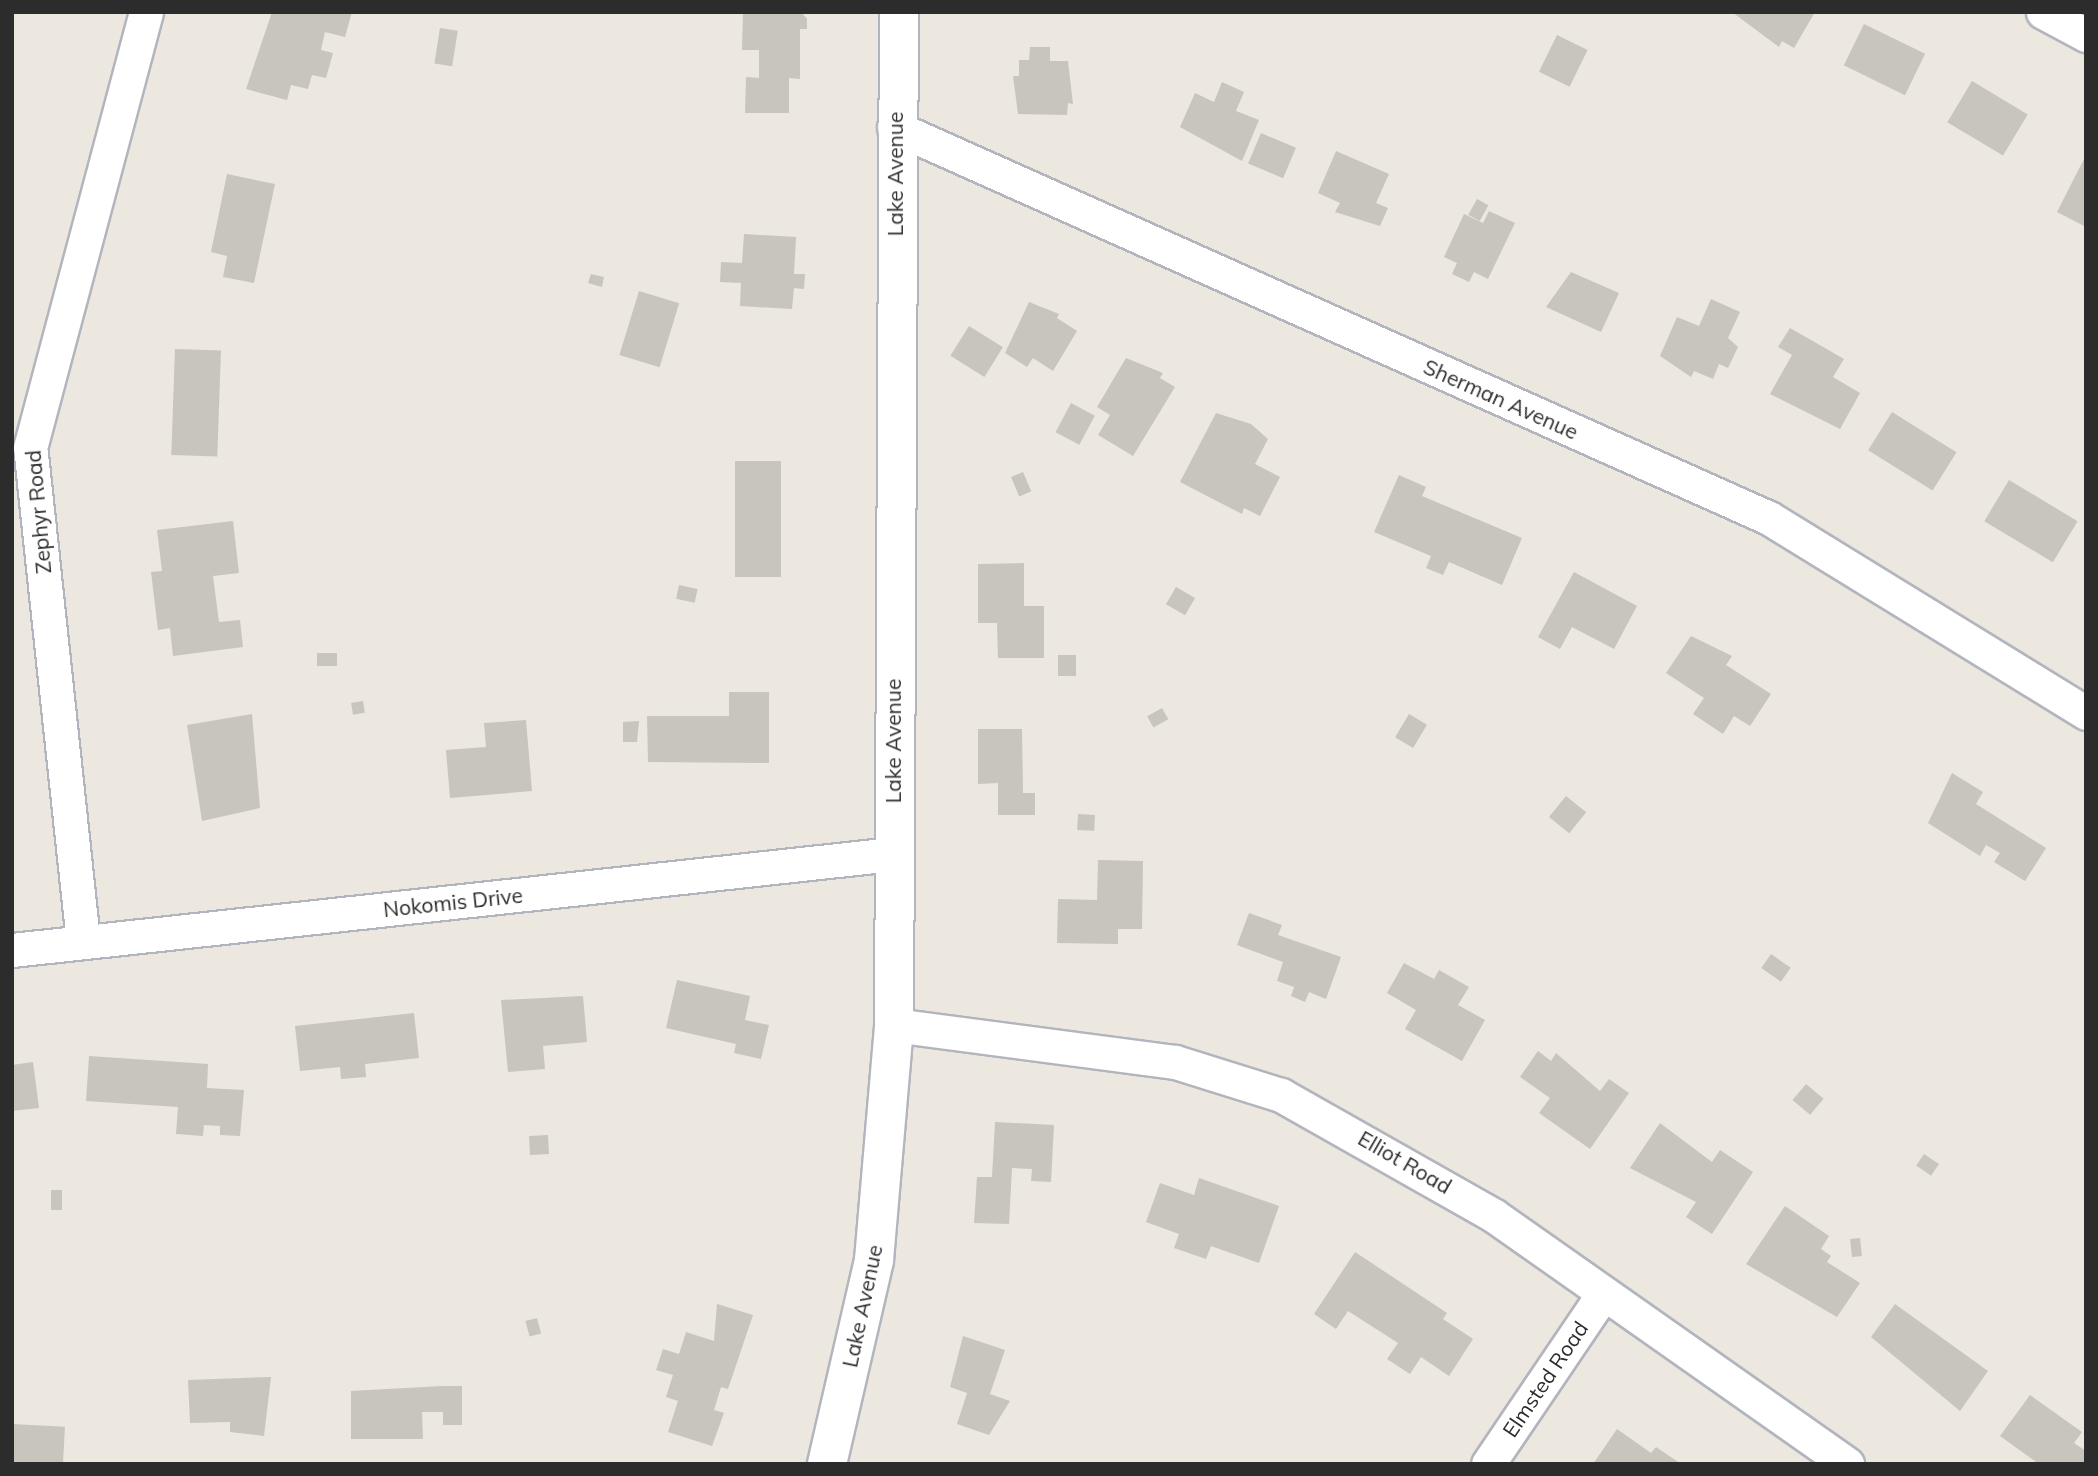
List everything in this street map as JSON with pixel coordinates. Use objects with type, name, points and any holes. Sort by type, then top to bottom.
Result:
[{"type":"street","name":"Zephyr Road","points":[[83,941],[30,448],[146,12]]},
{"type":"street","name":"Lake Avenue","points":[[827,1464],[874,1260],[894,1025],[894,127],[899,12]]},
{"type":"street","points":[[2043,12],[2086,35]]},
{"type":"street","name":"Sherman Avenue","points":[[894,127],[1769,518],[2086,713]]},
{"type":"street","name":"Nokomis Drive","points":[[12,950],[893,854]]},
{"type":"street","name":"Elliot Road","points":[[894,1025],[1175,1062],[1281,1095],[1396,1154],[1847,1464]]},
{"type":"street","name":"Elmsted Road","points":[[1488,1464],[1603,1294]]},
{"type":"building","points":[[272,12],[352,12],[345,37],[325,32],[321,50],[333,53],[326,78],[312,75],[308,89],[291,85],[287,100],[246,89]]},
{"type":"building","points":[[743,12],[801,12],[807,19],[807,29],[800,29],[800,79],[789,78],[789,113],[745,113],[746,77],[759,78],[759,50],[742,50]]},
{"type":"building","points":[[1732,12],[1815,12],[1794,48],[1782,41],[1779,47]]},
{"type":"building","points":[[1864,24],[1925,54],[1905,95],[1844,65]]},
{"type":"building","points":[[440,28],[458,31],[452,66],[434,64]]},
{"type":"building","points":[[1557,35],[1588,50],[1570,87],[1539,72]]},
{"type":"building","points":[[1030,47],[1050,47],[1050,61],[1068,61],[1073,104],[1068,103],[1067,115],[1018,114],[1013,76],[1019,76],[1019,60],[1029,60]]},
{"type":"building","points":[[1972,81],[2028,114],[2003,156],[1947,122]]},
{"type":"building","points":[[1222,82],[1244,92],[1236,111],[1259,120],[1242,161],[1180,127],[1195,93],[1214,102]]},
{"type":"building","points":[[1261,133],[1296,148],[1283,178],[1248,163]]},
{"type":"building","points":[[1336,151],[1389,174],[1376,203],[1388,208],[1380,226],[1335,212],[1340,203],[1318,193]]},
{"type":"building","points":[[2086,155],[2086,227],[2057,212]]},
{"type":"building","points":[[227,174],[275,184],[254,283],[223,277],[227,256],[211,252]]},
{"type":"building","points":[[1477,199],[1488,205],[1480,221],[1468,215]]},
{"type":"building","points":[[1489,211],[1515,223],[1488,279],[1474,272],[1469,282],[1452,274],[1457,263],[1444,257],[1464,214],[1483,223]]},
{"type":"building","points":[[744,234],[796,237],[794,274],[805,274],[804,289],[794,288],[792,309],[740,306],[741,283],[720,282],[721,262],[742,263]]},
{"type":"building","points":[[1571,272],[1619,293],[1601,332],[1546,307]]},
{"type":"building","points":[[591,274],[604,277],[602,287],[588,283]]},
{"type":"building","points":[[639,291],[679,303],[660,367],[619,355]]},
{"type":"building","points":[[1711,299],[1740,312],[1728,338],[1738,347],[1728,368],[1719,364],[1713,379],[1694,371],[1691,377],[1660,356],[1677,317],[1699,326]]},
{"type":"building","points":[[1029,302],[1059,314],[1057,318],[1077,331],[1053,371],[1033,358],[1027,367],[1005,353]]},
{"type":"building","points":[[969,326],[1003,347],[984,377],[950,356]]},
{"type":"building","points":[[1790,328],[1844,359],[1833,377],[1860,393],[1840,429],[1770,394],[1792,355],[1778,347]]},
{"type":"building","points":[[175,349],[221,351],[217,457],[171,455]]},
{"type":"building","points":[[1126,358],[1163,373],[1160,378],[1175,387],[1133,456],[1098,435],[1110,415],[1097,407]]},
{"type":"building","points":[[1071,403],[1095,416],[1079,445],[1056,432]]},
{"type":"building","points":[[1892,412],[1956,452],[1933,490],[1868,450]]},
{"type":"building","points":[[1216,413],[1251,424],[1268,439],[1255,464],[1280,477],[1260,516],[1244,508],[1242,514],[1180,482]]},
{"type":"building","points":[[735,461],[781,461],[781,577],[735,577]]},
{"type":"building","points":[[1023,472],[1031,491],[1019,496],[1011,477]]},
{"type":"building","points":[[1399,475],[1426,487],[1422,496],[1522,538],[1502,585],[1449,562],[1443,575],[1426,568],[1431,556],[1374,532]]},
{"type":"building","points":[[2009,480],[2078,521],[2053,562],[1984,521]]},
{"type":"building","points":[[233,521],[239,573],[213,576],[219,622],[240,620],[243,647],[173,656],[170,628],[158,630],[151,572],[162,571],[157,530]]},
{"type":"building","points":[[1024,563],[1024,606],[1044,606],[1044,658],[998,658],[997,623],[978,623],[978,564]]},
{"type":"building","points":[[1574,572],[1637,606],[1614,649],[1572,627],[1560,649],[1538,637]]},
{"type":"building","points":[[679,585],[698,589],[695,603],[676,599]]},
{"type":"building","points":[[1176,587],[1195,598],[1185,615],[1166,604]]},
{"type":"building","points":[[1691,636],[1732,656],[1726,665],[1771,694],[1750,726],[1734,716],[1723,734],[1693,714],[1704,698],[1666,673]]},
{"type":"building","points":[[317,653],[337,653],[337,666],[317,666]]},
{"type":"building","points":[[1058,655],[1076,655],[1076,676],[1058,676]]},
{"type":"building","points":[[729,692],[769,692],[769,763],[648,762],[647,716],[729,716]]},
{"type":"building","points":[[363,701],[365,713],[353,715],[351,703]]},
{"type":"building","points":[[1162,708],[1168,719],[1153,728],[1147,716]]},
{"type":"building","points":[[252,714],[260,808],[202,821],[187,725]]},
{"type":"building","points":[[1409,714],[1427,725],[1413,748],[1395,737]]},
{"type":"building","points":[[526,720],[532,791],[450,798],[446,750],[486,747],[484,723]]},
{"type":"building","points":[[639,721],[637,742],[623,742],[623,722]]},
{"type":"building","points":[[978,729],[1022,729],[1023,793],[1035,793],[1035,815],[998,815],[998,783],[978,784]]},
{"type":"building","points":[[1952,773],[1983,792],[1976,804],[2046,848],[2025,881],[1994,862],[2000,853],[1986,845],[1980,856],[1928,823]]},
{"type":"building","points":[[1566,796],[1586,812],[1569,833],[1549,817]]},
{"type":"building","points":[[1078,814],[1095,815],[1094,831],[1077,830]]},
{"type":"building","points":[[1098,860],[1143,861],[1142,929],[1118,929],[1118,944],[1057,943],[1058,899],[1097,900]]},
{"type":"building","points":[[1249,913],[1282,925],[1278,935],[1341,957],[1326,999],[1309,992],[1305,1002],[1291,996],[1294,987],[1277,981],[1283,962],[1237,945]]},
{"type":"building","points":[[1771,954],[1791,968],[1781,982],[1761,968]]},
{"type":"building","points":[[1404,963],[1434,979],[1439,970],[1469,987],[1458,1005],[1485,1020],[1462,1061],[1405,1029],[1416,1010],[1387,993]]},
{"type":"building","points":[[677,980],[750,996],[745,1020],[769,1025],[761,1059],[734,1053],[736,1044],[666,1028]]},
{"type":"building","points":[[583,996],[587,1042],[543,1046],[545,1069],[508,1072],[501,1000]]},
{"type":"building","points":[[414,1013],[419,1058],[365,1064],[366,1077],[341,1079],[340,1067],[300,1071],[295,1026]]},
{"type":"building","points":[[1538,1051],[1551,1061],[1556,1053],[1600,1091],[1609,1079],[1629,1093],[1590,1149],[1539,1113],[1550,1098],[1520,1077]]},
{"type":"building","points":[[89,1056],[208,1064],[207,1088],[244,1090],[240,1136],[220,1135],[220,1126],[204,1125],[203,1136],[176,1134],[178,1107],[86,1101]]},
{"type":"building","points":[[33,1062],[39,1108],[12,1111],[12,1065]]},
{"type":"building","points":[[1806,1084],[1824,1099],[1810,1115],[1793,1100]]},
{"type":"building","points":[[995,1122],[1054,1125],[1051,1182],[1031,1181],[1032,1169],[1012,1168],[1009,1224],[974,1223],[977,1177],[992,1177]]},
{"type":"building","points":[[1660,1123],[1712,1162],[1720,1150],[1753,1172],[1712,1234],[1686,1217],[1696,1202],[1630,1168]]},
{"type":"building","points":[[548,1135],[549,1154],[530,1155],[529,1136]]},
{"type":"building","points":[[1924,1154],[1939,1164],[1931,1176],[1916,1166]]},
{"type":"building","points":[[1199,1178],[1279,1206],[1259,1263],[1211,1246],[1206,1259],[1174,1248],[1179,1234],[1146,1222],[1160,1183],[1194,1195]]},
{"type":"building","points":[[51,1190],[62,1190],[62,1210],[51,1210]]},
{"type":"building","points":[[1785,1206],[1829,1236],[1821,1249],[1831,1256],[1827,1262],[1860,1283],[1837,1317],[1746,1264]]},
{"type":"building","points":[[1860,1238],[1862,1256],[1852,1257],[1850,1239]]},
{"type":"building","points":[[1355,1252],[1447,1313],[1443,1319],[1473,1339],[1449,1376],[1421,1357],[1410,1374],[1387,1359],[1398,1343],[1348,1311],[1336,1329],[1314,1314]]},
{"type":"building","points":[[717,1304],[753,1315],[728,1389],[721,1387],[714,1410],[724,1413],[712,1446],[668,1432],[678,1401],[666,1397],[673,1375],[656,1370],[663,1349],[679,1354],[686,1332],[714,1341]]},
{"type":"building","points":[[1895,1304],[1988,1371],[1960,1411],[1871,1337]]},
{"type":"building","points":[[537,1318],[541,1333],[530,1337],[525,1321]]},
{"type":"building","points":[[963,1336],[1005,1350],[990,1394],[1010,1401],[989,1435],[957,1424],[967,1393],[950,1387]]},
{"type":"building","points":[[271,1377],[264,1436],[230,1432],[230,1422],[190,1423],[188,1380]]},
{"type":"building","points":[[462,1386],[462,1425],[443,1425],[443,1412],[422,1412],[423,1439],[351,1439],[351,1391]]},
{"type":"building","points":[[2030,1395],[2082,1432],[2074,1443],[2086,1451],[2086,1464],[2039,1464],[2000,1436]]},
{"type":"building","points":[[12,1424],[65,1427],[63,1464],[12,1464]]},
{"type":"building","points":[[1617,1429],[1651,1453],[1656,1447],[1681,1464],[1593,1464]]}]
